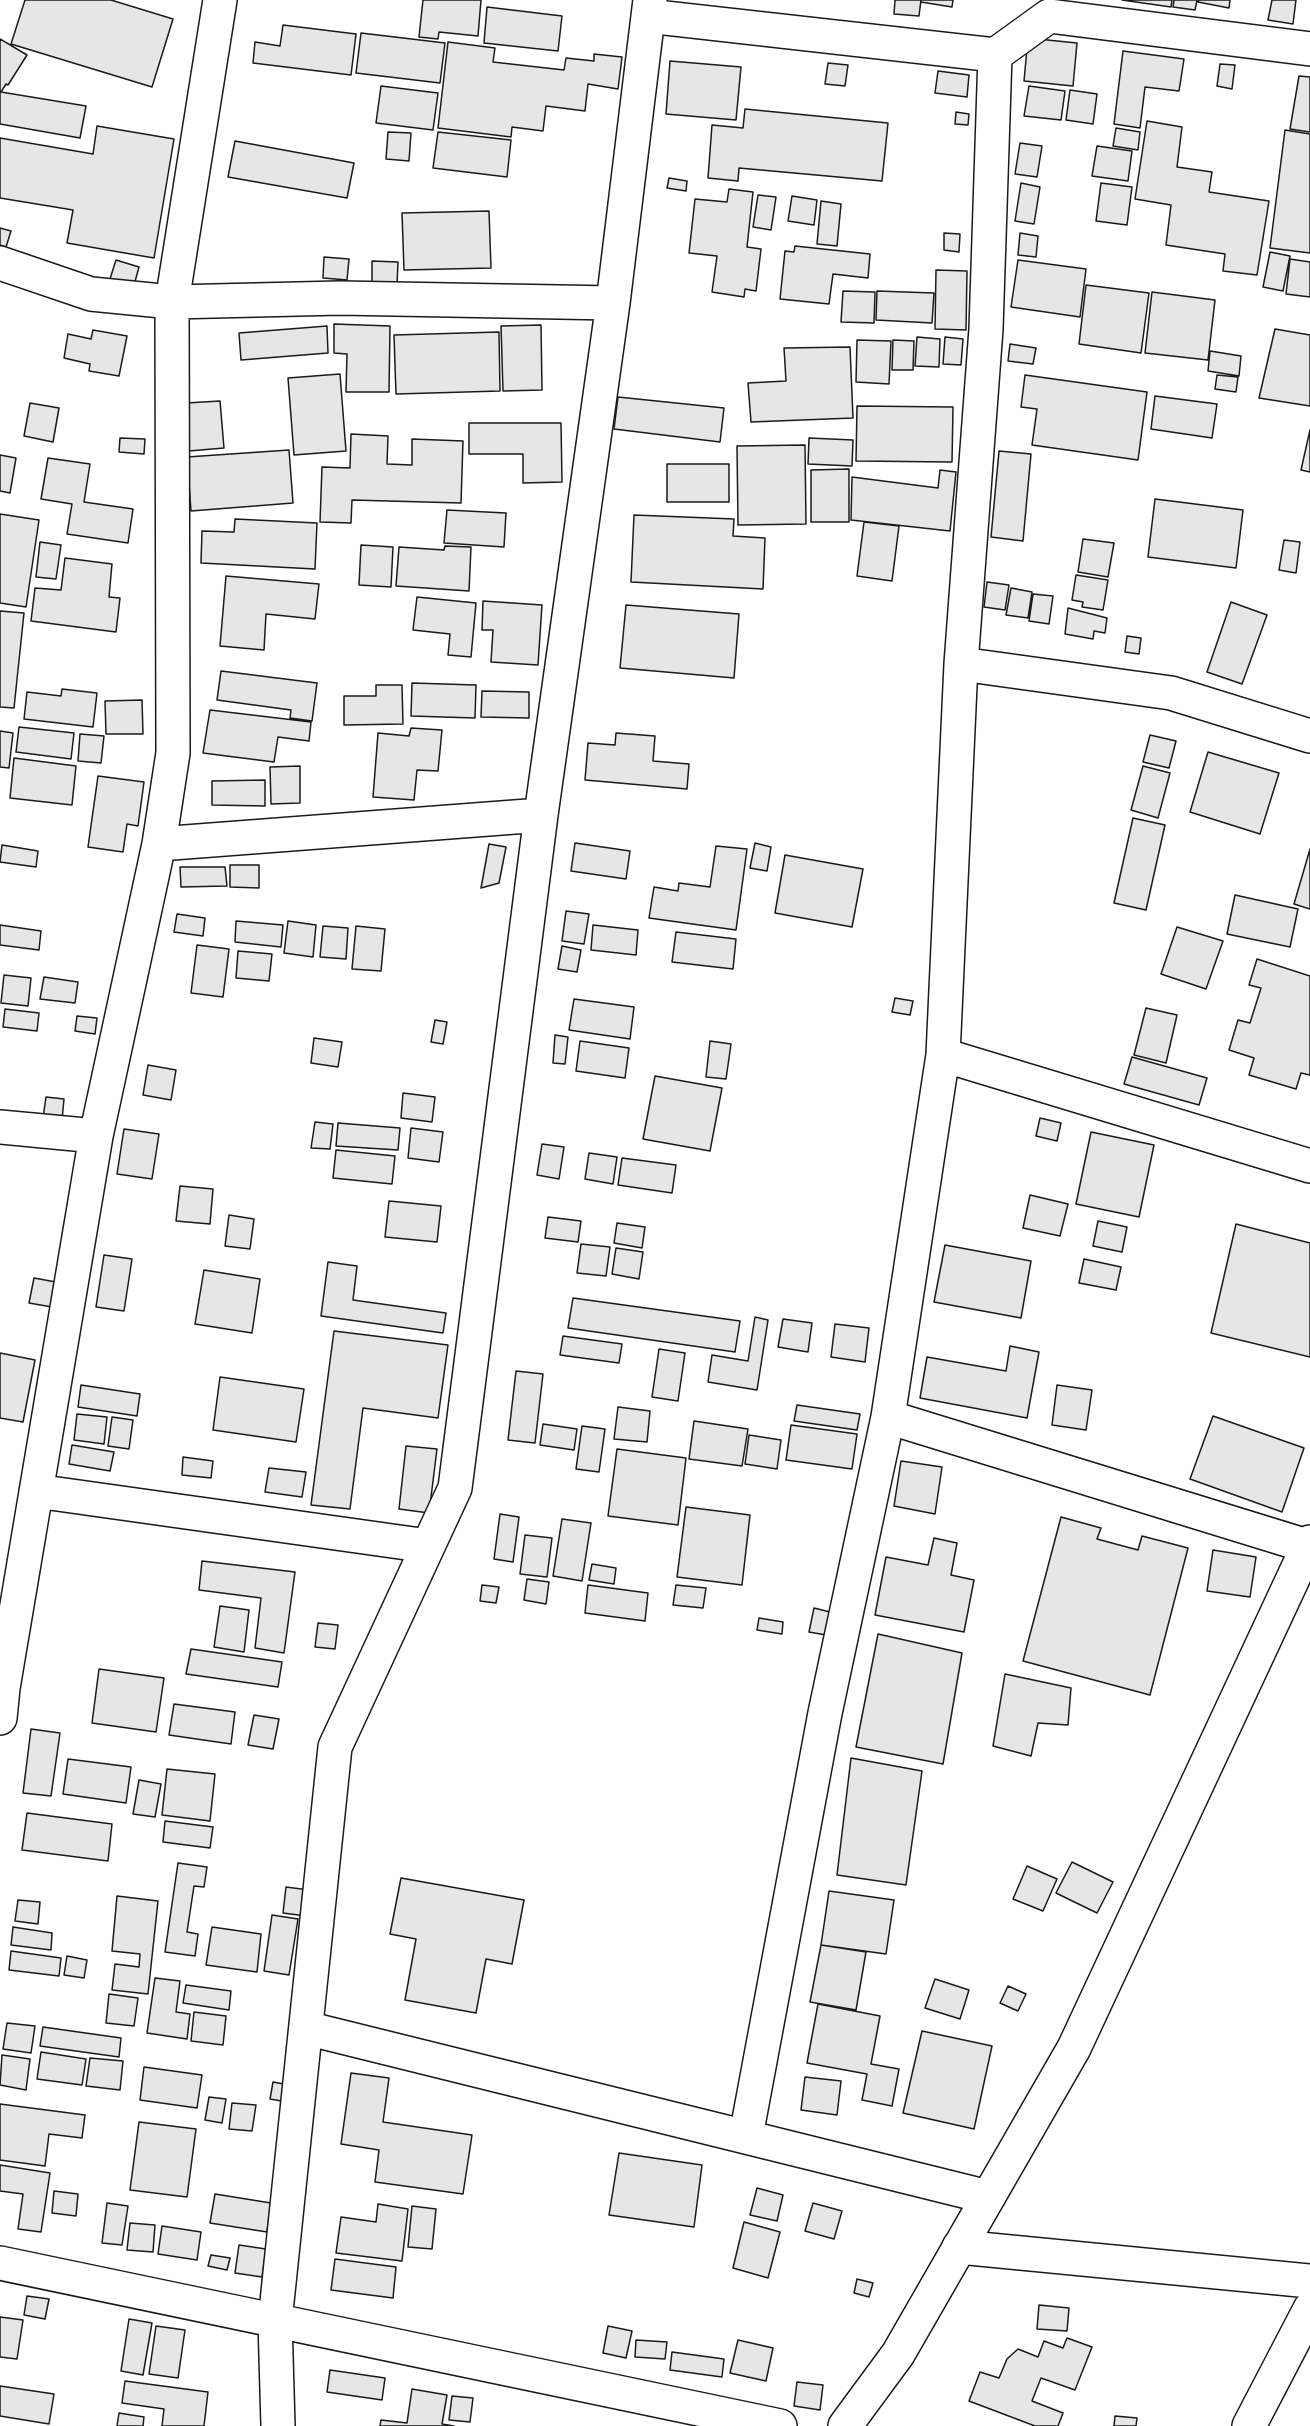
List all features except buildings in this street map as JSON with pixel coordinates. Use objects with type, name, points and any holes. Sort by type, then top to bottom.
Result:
[{"type":"street","points":[[0,1718],[96,1137],[159,844],[173,753],[172,302],[220,0]]},
{"type":"street","points":[[278,2426],[275,2321],[335,1747],[455,1488],[542,815],[613,303],[649,8],[995,55],[1049,16],[1090,11],[1310,49]]},
{"type":"street","points":[[746,2136],[825,1713],[888,1417],[943,1056],[961,664],[986,329],[995,55]]},
{"type":"street","points":[[0,263],[91,294],[172,302],[340,298],[613,303]]},
{"type":"street","points":[[961,664],[1171,693],[1310,736]]},
{"type":"street","points":[[159,844],[542,815]]},
{"type":"street","points":[[943,1056],[1310,1166]]},
{"type":"street","points":[[0,1127],[96,1137]]},
{"type":"street","points":[[845,2426],[898,2354],[1074,2048],[1308,1544],[888,1417]]},
{"type":"street","points":[[36,1491],[428,1546]]},
{"type":"street","points":[[306,2028],[988,2196]]},
{"type":"street","points":[[959,2247],[1310,2281]]},
{"type":"street","points":[[0,2263],[780,2426]]},
{"type":"street","points":[[1249,2426],[1310,2308]]}]
